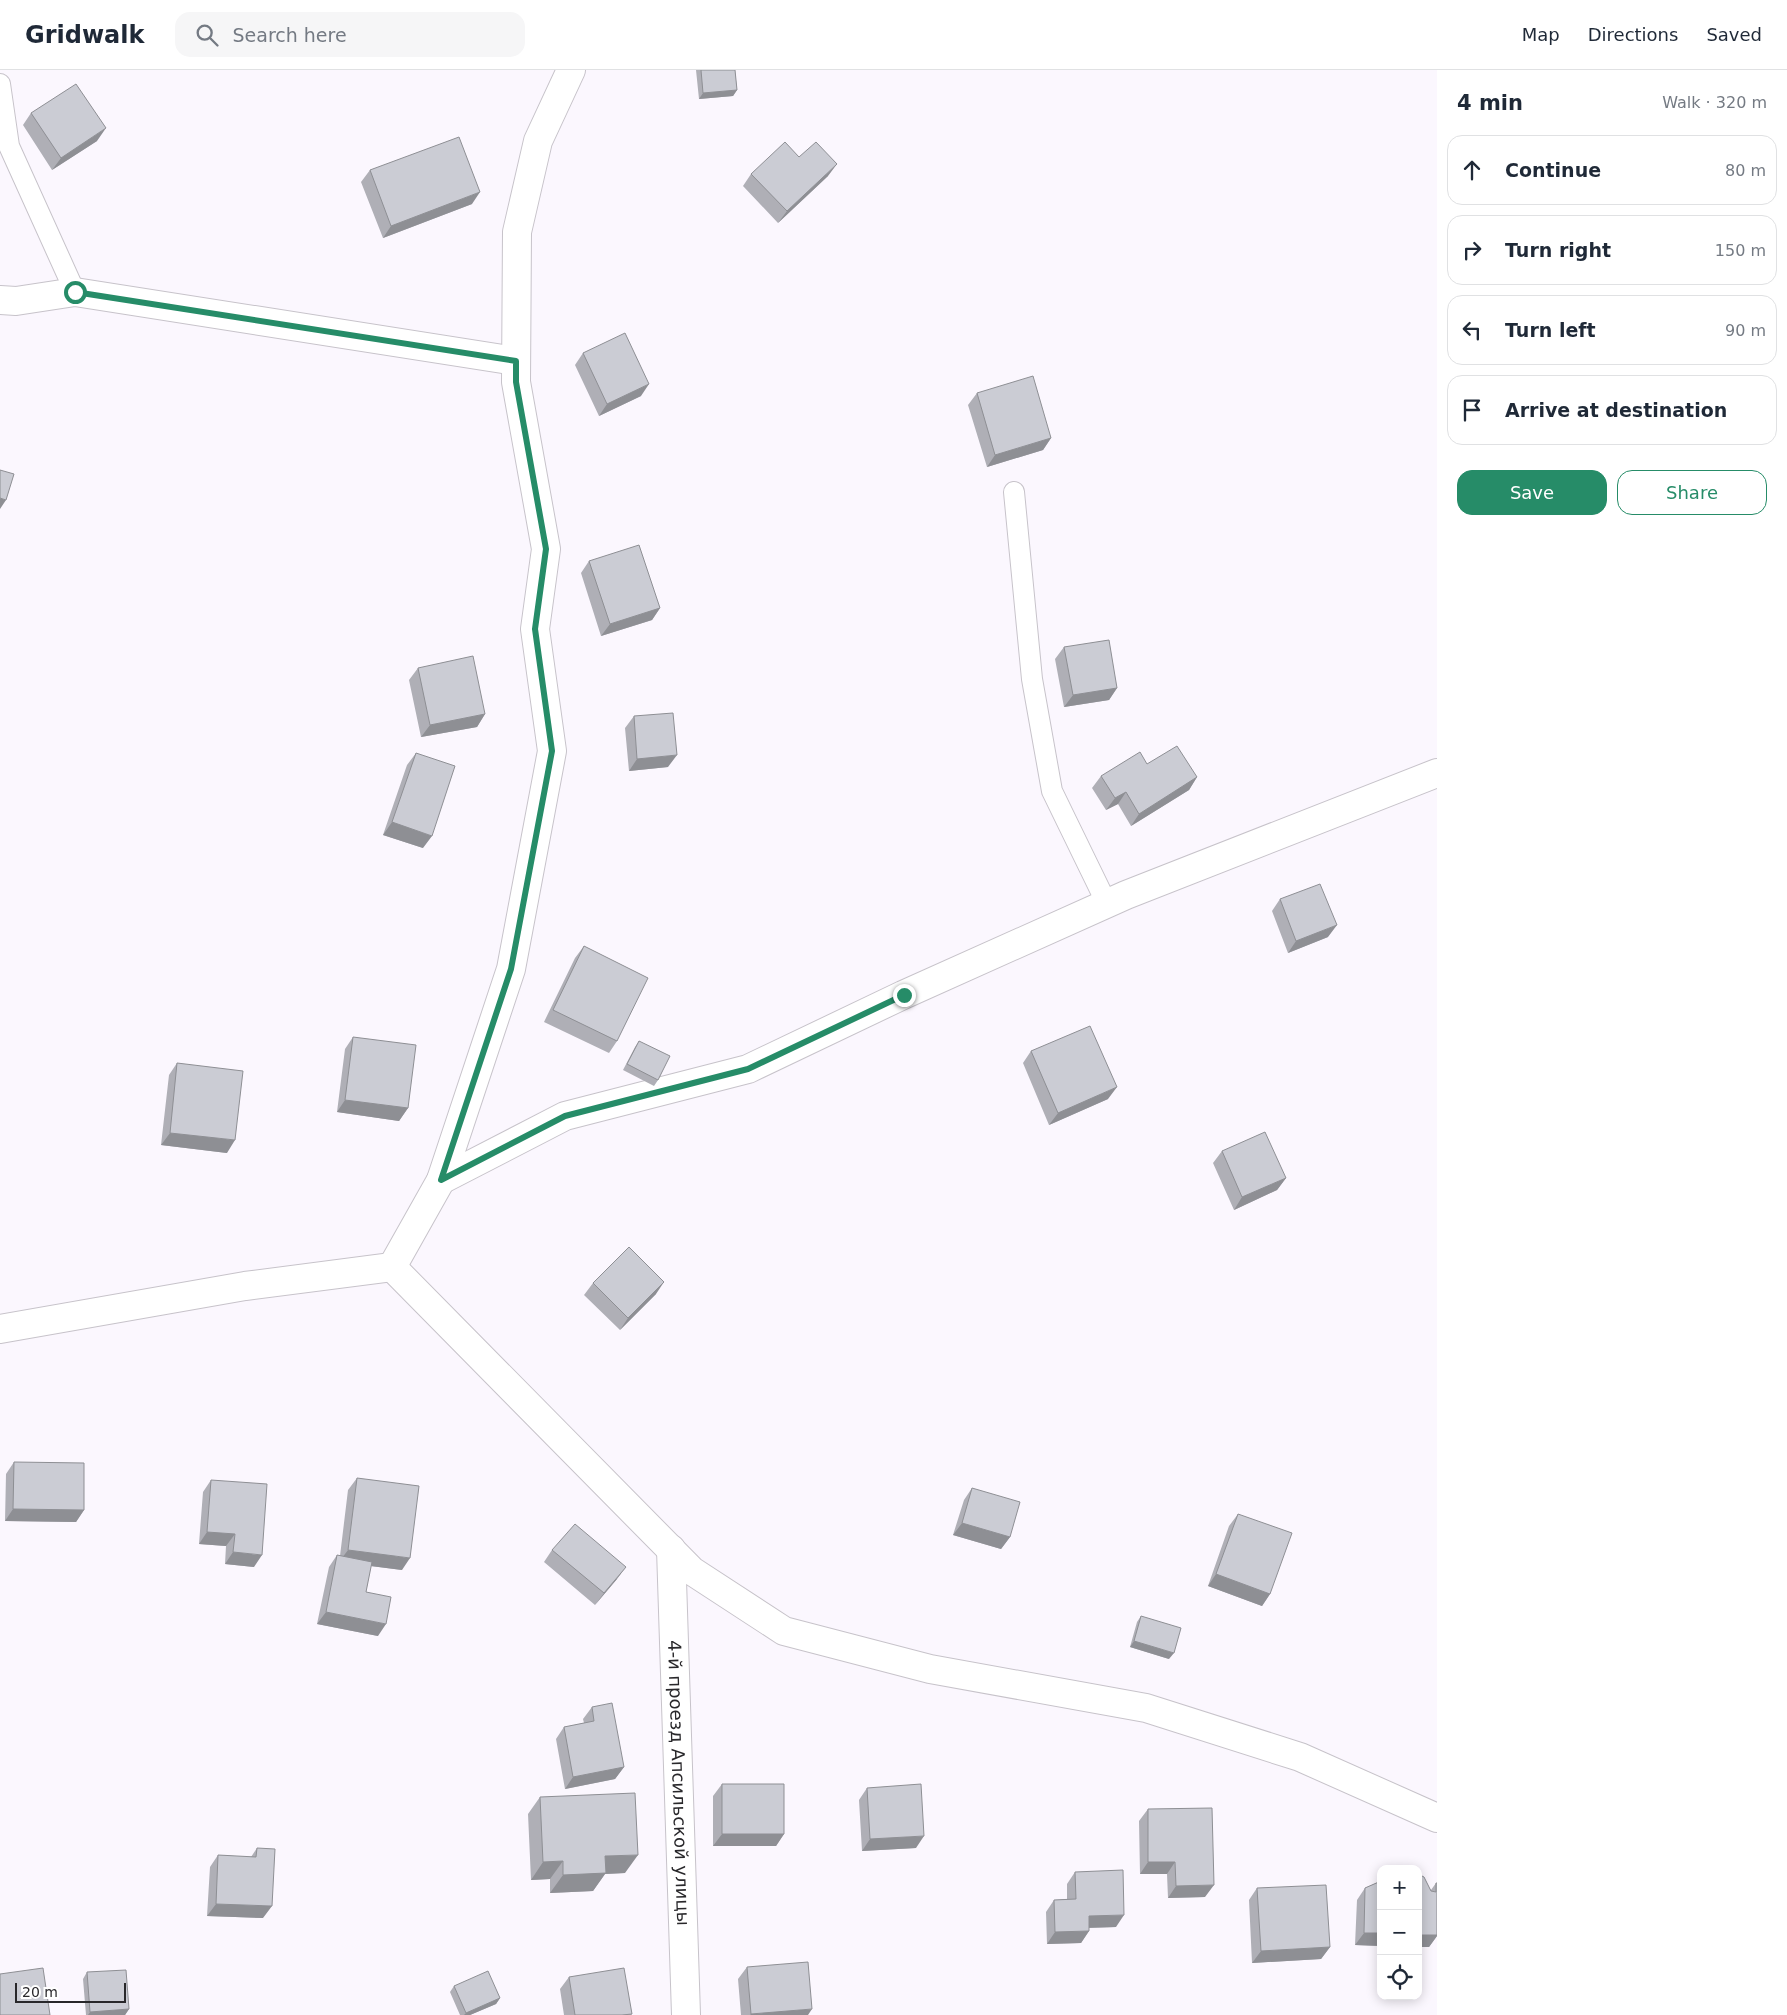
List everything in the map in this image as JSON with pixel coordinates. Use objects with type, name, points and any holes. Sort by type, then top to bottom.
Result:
[{"type":"street","points":[[392,1267],[441,1180],[511,969],[552,751],[535,629],[546,549],[516,382],[517,232],[538,141],[571,70]]},
{"type":"street","points":[[0,300],[16,301],[75,292],[516,361]]},
{"type":"street","points":[[441,1180],[565,1116],[748,1069],[904,995],[1135,891],[1437,773]]},
{"type":"street","points":[[0,1329],[245,1286],[392,1267]]},
{"type":"street","points":[[392,1267],[692,1570],[784,1630],[930,1670],[1146,1708],[1300,1757],[1437,1818]]},
{"type":"street","name":"4-й проезд Апсильской улицы","points":[[671,1549],[686,2015]]},
{"type":"lane","points":[[0,84],[9,146],[75,292]]},
{"type":"lane","points":[[1014,492],[1032,679],[1052,791],[1107,904]]},
{"type":"building","points":[[701,70],[735,70],[737,90],[703,93]]},
{"type":"building","points":[[76,84],[106,128],[61,158],[31,113]]},
{"type":"building","points":[[459,137],[480,192],[391,226],[370,170]]},
{"type":"building","points":[[785,142],[799,157],[816,142],[837,164],[787,211],[751,174]]},
{"type":"building","points":[[625,333],[649,384],[607,404],[583,353]]},
{"type":"building","points":[[1033,376],[1051,438],[995,455],[977,393]]},
{"type":"building","points":[[0,470],[14,474],[6,500],[0,498]]},
{"type":"building","points":[[639,545],[660,608],[610,624],[589,561]]},
{"type":"building","points":[[1109,640],[1117,688],[1073,695],[1064,647]]},
{"type":"building","points":[[473,656],[485,714],[430,725],[418,668]]},
{"type":"building","points":[[673,713],[677,755],[637,759],[634,716]]},
{"type":"building","points":[[1177,746],[1197,777],[1139,814],[1126,792],[1115,798],[1101,776],[1140,752],[1147,764]]},
{"type":"building","points":[[416,753],[455,766],[432,836],[392,822]]},
{"type":"building","points":[[1320,884],[1337,925],[1296,941],[1280,899]]},
{"type":"building","points":[[584,946],[648,978],[617,1041],[553,1010]]},
{"type":"building","points":[[1090,1026],[1117,1087],[1058,1113],[1031,1051]]},
{"type":"building","points":[[353,1037],[416,1045],[408,1108],[345,1100]]},
{"type":"building","points":[[639,1041],[670,1056],[658,1080],[627,1064]]},
{"type":"building","points":[[177,1063],[243,1071],[235,1140],[170,1133]]},
{"type":"building","points":[[1265,1132],[1286,1178],[1242,1197],[1222,1151]]},
{"type":"building","points":[[629,1247],[664,1282],[628,1318],[593,1283]]},
{"type":"building","points":[[14,1462],[84,1463],[84,1510],[13,1509]]},
{"type":"building","points":[[357,1478],[419,1486],[410,1558],[348,1550]]},
{"type":"building","points":[[211,1480],[267,1484],[262,1555],[233,1552],[235,1534],[207,1532]]},
{"type":"building","points":[[972,1488],[1020,1502],[1010,1537],[962,1523]]},
{"type":"building","points":[[1238,1514],[1292,1533],[1270,1594],[1216,1574]]},
{"type":"building","points":[[575,1524],[626,1567],[604,1593],[552,1550]]},
{"type":"building","points":[[337,1555],[372,1562],[366,1592],[391,1597],[386,1624],[326,1612]]},
{"type":"building","points":[[1141,1616],[1181,1628],[1174,1653],[1134,1641]]},
{"type":"building","points":[[612,1703],[624,1767],[573,1777],[564,1727],[594,1721],[592,1707]]},
{"type":"building","points":[[722,1784],[784,1784],[784,1834],[722,1834]]},
{"type":"building","points":[[921,1784],[924,1836],[870,1839],[867,1788]]},
{"type":"building","points":[[635,1793],[638,1855],[605,1856],[606,1873],[563,1875],[563,1861],[543,1862],[540,1797]]},
{"type":"building","points":[[1212,1808],[1214,1885],[1176,1886],[1175,1862],[1148,1862],[1148,1809]]},
{"type":"building","points":[[257,1848],[275,1849],[272,1906],[216,1904],[218,1855],[256,1857]]},
{"type":"building","points":[[1123,1870],[1124,1915],[1089,1916],[1089,1931],[1055,1932],[1054,1900],[1076,1899],[1075,1872]]},
{"type":"building","points":[[1422,1876],[1431,1891],[1436,1892],[1437,1883],[1437,1935],[1422,1935]]},
{"type":"building","points":[[1377,1883],[1377,1933],[1364,1933],[1365,1888]]},
{"type":"building","points":[[1326,1885],[1330,1947],[1261,1951],[1257,1888]]},
{"type":"building","points":[[808,1962],[812,2009],[751,2014],[747,1967]]},
{"type":"building","points":[[43,1968],[50,2015],[0,2015],[0,1974]]},
{"type":"building","points":[[624,1968],[632,2014],[575,2015],[569,1977]]},
{"type":"building","points":[[126,1970],[129,2009],[90,2012],[87,1972]]},
{"type":"building","points":[[488,1971],[500,1998],[466,2013],[454,1986]]},
{"type":"route","points":[[75,292],[516,361],[516,382],[546,549],[535,629],[552,751],[511,969],[441,1180],[565,1116],[748,1069],[904,995]]}]
